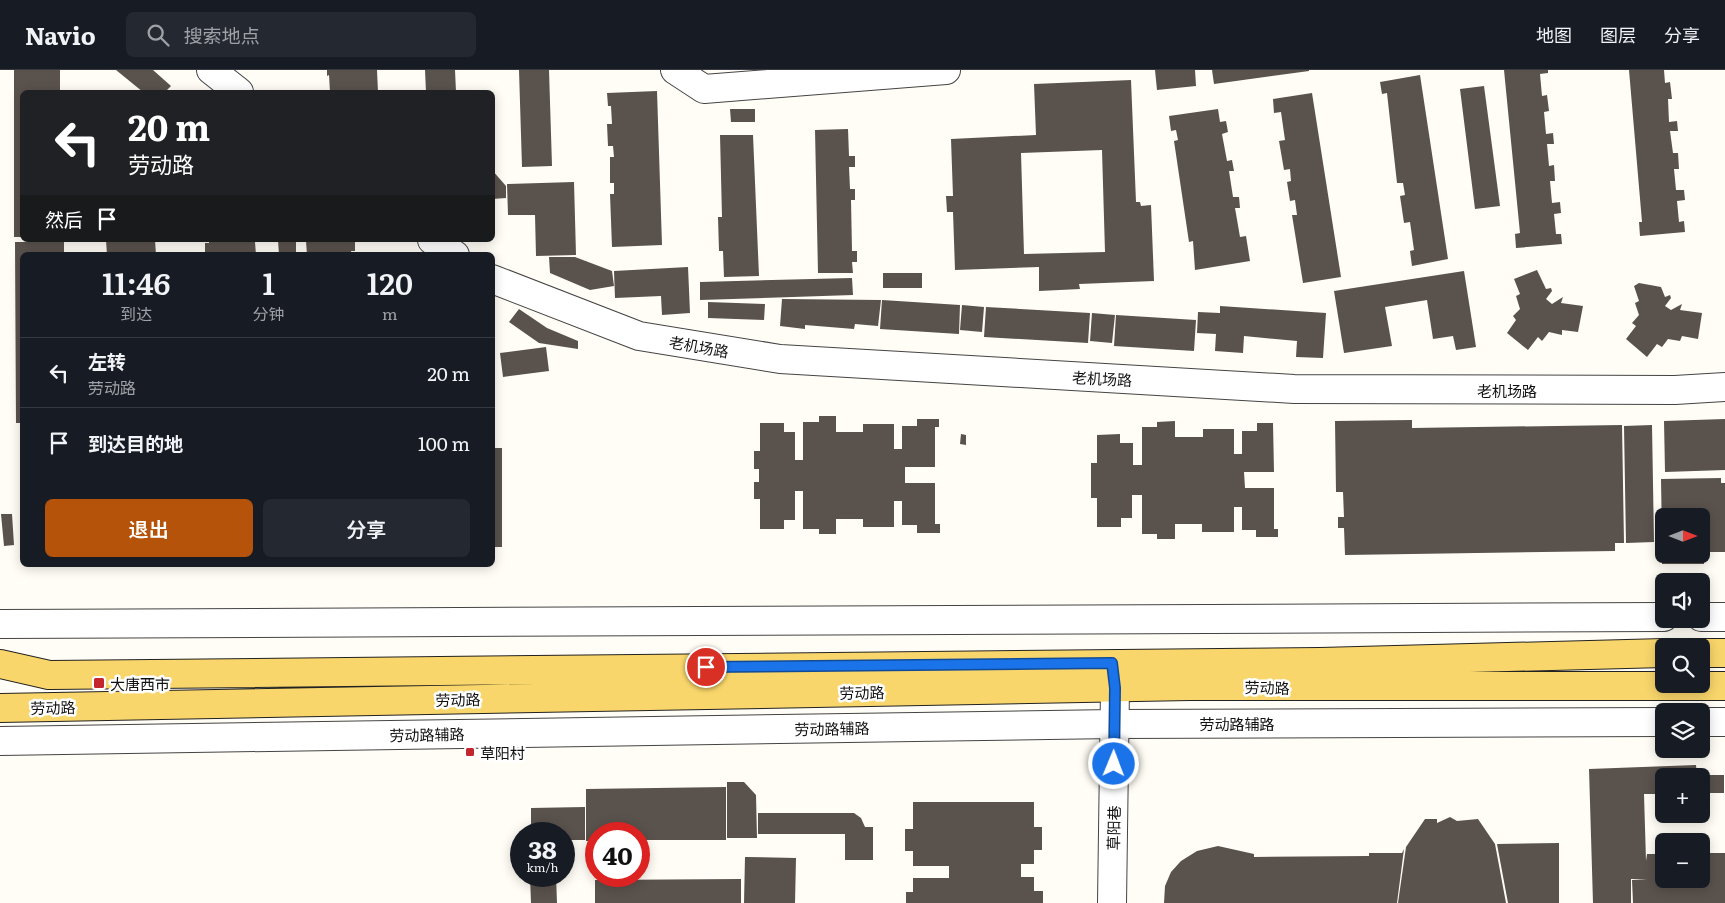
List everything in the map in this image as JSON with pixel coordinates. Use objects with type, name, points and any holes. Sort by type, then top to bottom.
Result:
[{"type":"main road","points":[[1710,653],[1725,653]]},
{"type":"main road","name":"劳动路","points":[[0,708],[1114,676],[1320,662],[1655,654]]},
{"type":"main road","name":"劳动路","points":[[0,664],[49,674],[1114,676],[1725,686]]},
{"type":"street","points":[[211,70],[236,90]]},
{"type":"street","points":[[675,70],[704,89],[946,70]]},
{"type":"street","points":[[435,242],[450,252]]},
{"type":"street","name":"老机场路","points":[[495,280],[639,336],[780,360],[1294,389],[1675,390],[1725,388]]},
{"type":"street","points":[[0,624],[1655,617]]},
{"type":"street","points":[[1710,617],[1725,617]]},
{"type":"street","name":"草阳巷","points":[[1112,903],[1114,676]]},
{"type":"street","name":"劳动路辅路","points":[[0,741],[1114,724],[1655,722]]},
{"type":"street","points":[[1710,722],[1725,722]]},
{"type":"building","points":[[14,70],[60,70],[60,90],[20,90],[20,237],[14,237]]},
{"type":"building","points":[[116,70],[153,70],[171,86],[167,90],[141,90]]},
{"type":"building","points":[[327,70],[377,70],[378,90],[330,90],[329,75],[327,76]]},
{"type":"building","points":[[425,70],[455,70],[456,90],[426,90]]},
{"type":"building","points":[[519,70],[549,70],[552,166],[522,167]]},
{"type":"building","points":[[1155,70],[1195,70],[1196,86],[1157,90]]},
{"type":"building","points":[[1212,70],[1309,70],[1309,71],[1214,84]]},
{"type":"building","points":[[1504,70],[1548,70],[1548,73],[1540,74],[1542,96],[1547,95],[1549,111],[1544,112],[1546,134],[1553,133],[1554,144],[1547,144],[1549,166],[1554,165],[1555,181],[1550,181],[1552,203],[1560,202],[1561,213],[1554,214],[1556,234],[1561,234],[1562,244],[1516,248],[1515,234],[1520,233]]},
{"type":"building","points":[[1629,70],[1664,70],[1665,83],[1670,82],[1672,99],[1668,99],[1669,122],[1677,121],[1678,131],[1670,131],[1673,153],[1678,153],[1679,169],[1674,169],[1676,190],[1684,190],[1685,200],[1677,201],[1679,222],[1684,221],[1685,232],[1640,236],[1639,222],[1642,222]]},
{"type":"building","points":[[1420,75],[1448,259],[1412,266],[1410,251],[1414,250],[1410,222],[1404,223],[1400,196],[1405,195],[1403,183],[1397,183],[1387,93],[1382,94],[1380,82]]},
{"type":"building","points":[[1131,80],[1136,202],[1140,202],[1141,206],[1151,205],[1154,281],[1079,284],[1080,289],[1039,291],[1039,267],[955,270],[953,212],[947,212],[946,196],[953,196],[951,139],[1036,135],[1034,84]],"holes":[[[1102,150],[1105,252],[1024,254],[1021,153]]]},
{"type":"building","points":[[1484,86],[1500,206],[1475,209],[1460,89]]},
{"type":"building","points":[[657,91],[662,245],[612,247],[610,194],[614,194],[614,183],[610,183],[610,157],[614,157],[613,146],[608,146],[607,124],[612,124],[611,106],[608,106],[607,93]]},
{"type":"building","points":[[1312,93],[1341,277],[1303,283],[1292,215],[1297,215],[1295,200],[1290,201],[1287,182],[1291,181],[1290,169],[1284,170],[1279,141],[1285,140],[1281,112],[1274,113],[1273,99]]},
{"type":"building","points":[[730,109],[755,109],[755,122],[731,122]]},
{"type":"building","points":[[1218,109],[1220,122],[1226,121],[1228,132],[1222,134],[1227,161],[1232,160],[1234,171],[1229,171],[1233,197],[1239,197],[1240,208],[1235,208],[1240,237],[1246,236],[1250,261],[1195,270],[1193,241],[1189,242],[1174,141],[1178,140],[1176,130],[1171,131],[1169,116]]},
{"type":"building","points":[[848,129],[849,156],[855,156],[855,167],[849,167],[850,189],[855,189],[855,200],[851,200],[852,251],[857,251],[857,262],[852,262],[853,273],[818,273],[815,130]]},
{"type":"building","points":[[720,135],[753,135],[759,276],[724,277],[723,251],[719,251],[718,217],[722,217]]},
{"type":"building","points":[[495,173],[506,186],[506,198],[495,199]]},
{"type":"building","points":[[574,182],[576,255],[536,256],[535,215],[508,215],[507,184]]},
{"type":"building","points":[[15,242],[64,242],[64,252],[20,252],[20,423],[16,423]]},
{"type":"building","points":[[106,242],[155,242],[156,252],[107,252]]},
{"type":"building","points":[[255,242],[256,252],[205,252],[205,243]]},
{"type":"building","points":[[278,242],[296,242],[296,252],[279,252]]},
{"type":"building","points":[[306,242],[355,242],[355,251],[351,252],[307,252]]},
{"type":"building","points":[[549,257],[575,257],[612,271],[614,286],[590,290],[550,273]]},
{"type":"building","points":[[688,267],[690,313],[662,315],[661,296],[615,298],[614,271]]},
{"type":"building","points":[[1537,270],[1546,289],[1551,288],[1552,291],[1546,299],[1552,304],[1563,297],[1561,303],[1583,306],[1578,332],[1562,330],[1562,335],[1549,332],[1542,341],[1538,337],[1528,350],[1507,333],[1516,320],[1513,316],[1520,309],[1516,296],[1520,294],[1514,279]]},
{"type":"building","points":[[1464,271],[1476,347],[1456,350],[1453,336],[1433,339],[1427,300],[1385,307],[1392,346],[1344,353],[1334,291]]},
{"type":"building","points":[[883,273],[922,273],[922,288],[883,288]]},
{"type":"building","points":[[852,278],[853,295],[700,300],[700,282]]},
{"type":"building","points":[[1639,283],[1661,287],[1665,297],[1670,295],[1671,298],[1665,306],[1671,310],[1682,304],[1680,310],[1702,313],[1698,339],[1682,336],[1680,341],[1668,339],[1662,347],[1657,344],[1647,357],[1626,339],[1636,326],[1632,323],[1639,315],[1635,303],[1639,301],[1634,286]]},
{"type":"building","points":[[782,299],[881,300],[878,326],[855,324],[854,329],[805,325],[805,329],[780,326]]},
{"type":"building","points":[[882,300],[960,305],[959,334],[880,329]]},
{"type":"building","points":[[708,302],[765,304],[764,320],[708,318]]},
{"type":"building","points":[[962,305],[984,307],[982,332],[960,330]]},
{"type":"building","points":[[1220,306],[1326,313],[1323,358],[1296,357],[1297,341],[1244,336],[1243,353],[1215,351],[1216,334],[1197,333],[1198,312],[1220,313]]},
{"type":"building","points":[[986,307],[1090,313],[1088,343],[984,337]]},
{"type":"building","points":[[519,309],[547,328],[578,341],[578,349],[539,343],[509,322]]},
{"type":"building","points":[[1092,313],[1115,315],[1112,343],[1090,341]]},
{"type":"building","points":[[1116,315],[1196,320],[1194,351],[1114,346]]},
{"type":"building","points":[[546,347],[549,371],[503,377],[500,353]]},
{"type":"building","points":[[819,416],[836,416],[836,432],[863,432],[863,424],[894,424],[894,449],[902,449],[902,426],[917,426],[917,419],[939,419],[939,427],[935,427],[935,467],[905,467],[905,483],[935,483],[935,524],[940,524],[940,533],[917,533],[917,525],[902,525],[902,501],[894,501],[894,527],[863,527],[863,519],[836,519],[836,534],[819,534],[819,529],[803,529],[803,491],[795,491],[795,520],[784,520],[784,529],[760,529],[760,499],[754,499],[754,482],[759,482],[759,469],[754,469],[754,451],[760,451],[760,423],[784,423],[784,432],[795,432],[795,460],[803,460],[803,422],[819,422]]},
{"type":"building","points":[[1725,419],[1725,470],[1665,472],[1664,421]]},
{"type":"building","points":[[1412,420],[1412,428],[1622,425],[1624,543],[1615,543],[1615,551],[1345,555],[1344,528],[1338,528],[1338,517],[1344,517],[1343,492],[1336,492],[1335,421]]},
{"type":"building","points":[[1175,421],[1175,437],[1203,437],[1203,429],[1234,429],[1234,454],[1242,454],[1242,431],[1257,431],[1257,423],[1273,423],[1274,472],[1244,472],[1245,488],[1274,488],[1274,529],[1278,529],[1278,537],[1256,537],[1256,530],[1242,530],[1242,507],[1234,507],[1234,532],[1202,532],[1202,524],[1175,524],[1175,539],[1157,539],[1157,534],[1142,534],[1142,495],[1132,495],[1132,518],[1121,518],[1121,527],[1097,527],[1097,498],[1091,498],[1091,463],[1097,463],[1097,435],[1120,434],[1120,443],[1133,443],[1133,465],[1142,465],[1142,427],[1157,427],[1157,422]]},
{"type":"building","points":[[1652,425],[1654,542],[1626,543],[1624,426]]},
{"type":"building","points":[[961,434],[966,435],[966,445],[960,444]]},
{"type":"building","points":[[495,448],[502,448],[502,547],[495,547]]},
{"type":"building","points":[[1721,478],[1721,483],[1725,483],[1725,552],[1710,552],[1710,508],[1661,508],[1661,479]]},
{"type":"building","points":[[1,514],[12,514],[14,545],[4,546]]},
{"type":"building","points":[[1662,563],[1704,563],[1704,564]]},
{"type":"building","points":[[1696,765],[1696,768],[1655,768],[1655,794],[1644,794],[1646,861],[1647,854],[1655,854],[1655,888],[1710,888],[1710,853],[1725,853],[1725,903],[1633,903],[1632,880],[1647,879],[1631,879],[1631,903],[1593,903],[1589,769]]},
{"type":"building","points":[[1710,775],[1724,775],[1724,793],[1710,793]]},
{"type":"building","points":[[727,782],[744,782],[756,795],[757,838],[727,838]]},
{"type":"building","points":[[726,787],[726,840],[650,840],[650,822],[586,822],[586,789]]},
{"type":"building","points":[[913,802],[1034,802],[1034,827],[1042,827],[1042,850],[1034,850],[1034,864],[1021,864],[1021,877],[1034,877],[1034,891],[1043,891],[1043,903],[906,903],[906,892],[913,892],[913,878],[949,878],[949,866],[913,866],[913,851],[905,851],[905,829],[913,829]]},
{"type":"building","points":[[585,807],[585,840],[575,840],[575,822],[531,822],[531,808]]},
{"type":"building","points":[[758,813],[854,813],[861,818],[865,827],[873,827],[873,860],[845,860],[845,834],[758,834]]},
{"type":"building","points":[[1450,817],[1457,821],[1478,819],[1495,844],[1506,903],[1398,903],[1406,847],[1425,819],[1437,819],[1437,823]]},
{"type":"building","points":[[1559,843],[1559,903],[1508,903],[1497,844]]},
{"type":"building","points":[[1218,846],[1254,854],[1254,857],[1369,856],[1369,853],[1402,853],[1404,849],[1397,903],[1164,903],[1165,886],[1171,872],[1181,861],[1197,851]]},
{"type":"building","points":[[745,857],[796,858],[795,903],[744,903]]},
{"type":"building","points":[[741,879],[741,903],[595,903],[595,887],[650,887],[650,880]]},
{"type":"building","points":[[530,887],[556,887],[557,903],[531,903]]},
{"type":"place","name":"大唐西市","points":[[99,683]]},
{"type":"place","name":"草阳村","points":[[470,752]]},
{"type":"route","points":[[706,667],[1112,663],[1115,688],[1114,764]]}]
